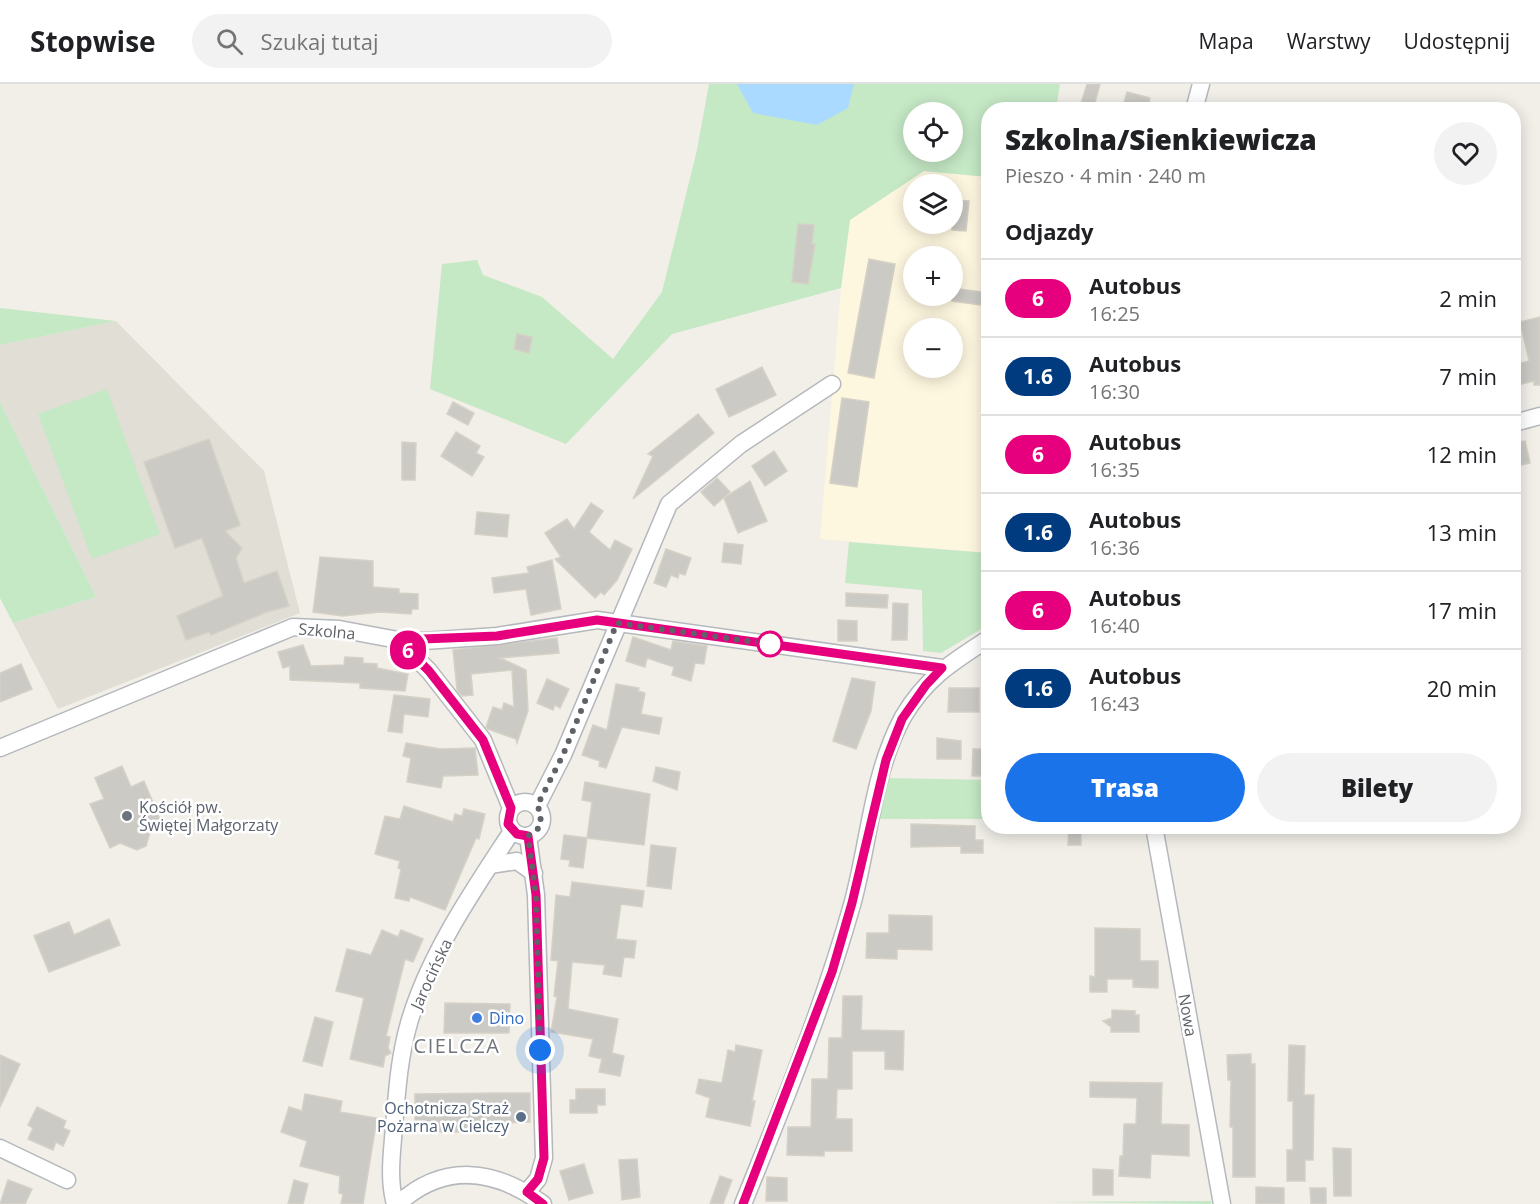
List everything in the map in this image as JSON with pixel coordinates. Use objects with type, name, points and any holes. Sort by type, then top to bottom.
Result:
[{"type":"street","points":[[1196,102],[1201,84]]},
{"type":"street","points":[[537,806],[563,755],[669,504],[741,444],[832,384]]},
{"type":"street","points":[[1521,421],[1540,416]]},
{"type":"street","name":"Szkolna","points":[[0,748],[292,627],[339,628],[398,640],[497,636],[597,620],[942,668]]},
{"type":"street","points":[[398,640],[429,671],[483,740],[511,808],[508,824],[520,834],[534,873],[544,1158],[538,1179],[527,1192]]},
{"type":"street","points":[[743,1204],[832,972],[852,903],[886,760],[902,719],[926,685],[942,668],[981,643]]},
{"type":"street","points":[[511,808],[526,802],[537,806],[541,813],[540,827],[520,834]]},
{"type":"street","name":"Jarocińska","points":[[520,834],[490,865],[430,969],[409,1023],[398,1073],[391,1190],[396,1204],[412,1191],[440,1177],[460,1175],[507,1182],[527,1192],[543,1204]]},
{"type":"street","name":"Nowa","points":[[1156,834],[1222,1204]]},
{"type":"street","points":[[490,865],[517,861],[534,873]]},
{"type":"street","points":[[0,1148],[67,1180]]},
{"type":"shaded area","points":[[924,171],[956,174],[919,174]]},
{"type":"shaded area","points":[[963,175],[981,176],[981,552],[820,539],[841,288],[850,220],[903,185],[903,234],[963,234]]},
{"type":"shaded area","points":[[116,321],[264,471],[300,613],[58,709],[13,623],[96,597],[0,402],[0,345]]},
{"type":"green space","points":[[709,84],[1060,84],[1057,102],[981,102],[981,176],[924,171],[919,174],[903,174],[903,185],[850,220],[841,288],[672,334],[566,444],[430,389],[442,264],[477,260],[483,275],[542,297],[613,359],[662,292],[697,150]]},
{"type":"green space","points":[[0,308],[116,321],[0,345]]},
{"type":"green space","points":[[107,389],[160,534],[92,559],[38,414]]},
{"type":"green space","points":[[0,402],[96,597],[13,623],[0,598]]},
{"type":"green space","points":[[849,542],[981,552],[981,629],[941,653],[923,651],[922,590],[845,583]]},
{"type":"green space","points":[[887,778],[981,780],[981,819],[877,819]]},
{"type":"green space","points":[[1211,1201],[1211,1204],[1046,1202]]},
{"type":"water","points":[[737,84],[854,84],[848,108],[817,125],[753,113]]},
{"type":"building","points":[[1087,84],[1100,84],[1095,102],[1081,102]]},
{"type":"building","points":[[1127,92],[1150,98],[1149,102],[1124,102]]},
{"type":"building","points":[[963,201],[969,201],[966,231],[963,231]]},
{"type":"building","points":[[798,224],[814,225],[812,244],[815,244],[808,284],[792,282]]},
{"type":"building","points":[[869,259],[895,264],[874,378],[848,373]]},
{"type":"building","points":[[963,290],[981,292],[981,305],[963,303]]},
{"type":"building","points":[[1540,317],[1540,385],[1534,385],[1534,381],[1521,384],[1521,363],[1529,361],[1521,322]]},
{"type":"building","points":[[517,334],[532,337],[529,353],[514,349]]},
{"type":"building","points":[[762,367],[776,395],[729,417],[716,389]]},
{"type":"building","points":[[842,398],[869,402],[857,487],[830,483]]},
{"type":"building","points":[[453,402],[474,413],[468,425],[447,414]]},
{"type":"building","points":[[698,414],[714,433],[633,499],[653,456],[648,454]]},
{"type":"building","points":[[456,432],[480,446],[476,453],[484,457],[472,476],[441,456]]},
{"type":"building","points":[[209,439],[240,525],[225,531],[242,548],[236,558],[244,583],[277,571],[289,606],[267,612],[211,635],[209,632],[186,640],[177,616],[223,596],[202,538],[175,548],[144,462]]},
{"type":"building","points":[[1525,441],[1530,463],[1521,465],[1521,442]]},
{"type":"building","points":[[402,442],[416,443],[415,480],[402,480]]},
{"type":"building","points":[[774,451],[787,471],[765,486],[752,466]]},
{"type":"building","points":[[717,478],[730,492],[714,506],[701,492]]},
{"type":"building","points":[[750,481],[767,521],[738,533],[724,498]]},
{"type":"building","points":[[591,503],[603,511],[589,532],[610,550],[615,540],[632,549],[617,580],[604,595],[601,592],[595,598],[555,559],[561,557],[545,533],[567,519],[574,529]]},
{"type":"building","points":[[477,512],[509,515],[507,537],[475,534]]},
{"type":"building","points":[[724,543],[743,545],[741,564],[722,562]]},
{"type":"building","points":[[666,549],[691,558],[685,575],[679,573],[678,578],[671,575],[666,587],[654,583]]},
{"type":"building","points":[[320,557],[373,561],[373,587],[399,589],[399,593],[418,594],[418,609],[412,609],[411,614],[380,612],[343,616],[313,612]]},
{"type":"building","points":[[552,560],[561,609],[531,615],[526,589],[494,593],[492,578],[529,573],[527,567]]},
{"type":"building","points":[[846,593],[888,595],[887,608],[846,606]]},
{"type":"building","points":[[893,603],[908,604],[907,640],[892,640]]},
{"type":"building","points":[[838,620],[857,621],[857,641],[838,641]]},
{"type":"building","points":[[633,637],[671,650],[673,641],[707,646],[704,664],[695,663],[691,681],[672,675],[674,667],[647,658],[645,667],[626,661]]},
{"type":"building","points":[[557,638],[559,653],[500,658],[526,670],[528,711],[517,743],[516,739],[488,729],[486,727],[493,707],[502,710],[504,703],[514,707],[512,670],[471,674],[473,695],[462,696],[457,690],[453,650]]},
{"type":"building","points":[[303,645],[311,666],[344,665],[345,657],[363,658],[363,663],[377,664],[377,668],[408,674],[405,691],[360,688],[360,683],[290,680],[290,666],[283,668],[278,652]]},
{"type":"building","points":[[21,664],[32,689],[0,702],[0,673]]},
{"type":"building","points":[[852,678],[875,682],[871,711],[856,749],[833,741]]},
{"type":"building","points":[[547,679],[569,689],[560,708],[555,705],[553,710],[537,703]]},
{"type":"building","points":[[616,684],[639,688],[638,691],[645,693],[641,714],[662,718],[659,734],[622,727],[606,768],[599,766],[600,761],[582,755],[593,725],[607,730]]},
{"type":"building","points":[[949,688],[979,688],[979,712],[948,712]]},
{"type":"building","points":[[394,695],[430,699],[428,717],[404,714],[402,733],[388,731]]},
{"type":"building","points":[[937,738],[961,741],[961,759],[937,759]]},
{"type":"building","points":[[406,743],[441,749],[475,748],[478,775],[443,776],[441,788],[407,782],[411,758],[403,756]]},
{"type":"building","points":[[973,749],[981,749],[981,776],[972,776]]},
{"type":"building","name":"Kościół pw. Świętej Małgorzaty","points":[[122,766],[131,787],[144,781],[162,824],[151,829],[146,846],[137,850],[120,843],[110,848],[90,804],[104,799],[95,778]]},
{"type":"building","points":[[656,767],[680,772],[677,790],[653,781]]},
{"type":"building","points":[[585,782],[650,794],[644,845],[587,838],[592,802],[582,800]]},
{"type":"building","points":[[404,806],[453,822],[455,814],[462,816],[464,809],[485,814],[479,839],[476,838],[445,910],[410,897],[409,901],[395,898],[401,869],[398,868],[400,861],[375,854],[385,816],[400,819]]},
{"type":"building","points":[[911,824],[975,826],[975,840],[983,840],[983,853],[961,853],[961,846],[911,847]]},
{"type":"building","points":[[1069,834],[1081,834],[1081,845],[1068,845]]},
{"type":"building","points":[[564,835],[587,838],[583,868],[569,866],[570,860],[561,859]]},
{"type":"building","points":[[651,845],[676,848],[671,889],[647,886]]},
{"type":"building","points":[[572,882],[644,891],[642,907],[621,904],[616,939],[636,941],[634,958],[624,957],[621,977],[603,974],[605,965],[572,962],[568,1009],[618,1019],[612,1053],[624,1056],[620,1076],[599,1072],[602,1059],[589,1056],[593,1039],[551,1032],[557,997],[554,996],[558,961],[551,960],[556,895],[570,897]]},
{"type":"building","points":[[889,915],[932,916],[932,950],[897,949],[897,959],[866,958],[867,933],[889,933]]},
{"type":"building","points":[[109,919],[120,945],[49,972],[34,936],[69,922],[74,935]]},
{"type":"building","points":[[1095,928],[1140,929],[1140,961],[1158,961],[1158,988],[1133,987],[1133,979],[1107,979],[1107,992],[1090,992],[1090,976],[1095,977]]},
{"type":"building","points":[[382,930],[398,937],[401,930],[423,939],[413,962],[405,959],[386,1036],[390,1037],[388,1048],[391,1053],[385,1056],[383,1067],[350,1059],[364,998],[336,991],[347,949],[371,955]]},
{"type":"building","points":[[843,996],[862,996],[861,1030],[904,1031],[903,1070],[885,1069],[885,1051],[852,1051],[852,1089],[837,1089],[836,1119],[852,1119],[852,1151],[824,1151],[824,1156],[787,1155],[788,1127],[811,1127],[812,1079],[828,1079],[829,1038],[842,1038]]},
{"type":"building","name":"Dino","points":[[445,1003],[510,1004],[509,1033],[444,1033]]},
{"type":"building","points":[[1112,1010],[1135,1011],[1135,1015],[1139,1015],[1139,1032],[1111,1032],[1111,1027],[1103,1021],[1112,1018]]},
{"type":"building","points":[[315,1017],[333,1022],[322,1066],[303,1061]]},
{"type":"building","points":[[736,1045],[762,1050],[752,1101],[755,1101],[750,1126],[706,1117],[710,1098],[696,1093],[699,1079],[722,1083],[728,1050],[735,1052]]},
{"type":"building","points":[[1289,1045],[1305,1046],[1304,1095],[1314,1095],[1313,1160],[1305,1160],[1305,1181],[1287,1181],[1287,1150],[1293,1150],[1293,1101],[1288,1101]]},
{"type":"building","points":[[1251,1054],[1251,1064],[1255,1064],[1255,1177],[1233,1177],[1233,1127],[1230,1127],[1231,1080],[1228,1080],[1227,1055]]},
{"type":"building","points":[[0,1055],[20,1064],[0,1107]]},
{"type":"building","points":[[1090,1082],[1162,1083],[1161,1124],[1189,1125],[1189,1156],[1151,1154],[1150,1178],[1119,1176],[1120,1156],[1123,1156],[1124,1124],[1136,1124],[1137,1098],[1090,1097]]},
{"type":"building","points":[[576,1089],[605,1089],[605,1105],[597,1105],[597,1113],[570,1113],[570,1100],[576,1100]]},
{"type":"building","points":[[530,1093],[530,1122],[497,1123],[497,1132],[438,1132],[438,1123],[415,1123],[415,1094]]},
{"type":"building","points":[[305,1094],[342,1101],[340,1112],[377,1118],[363,1204],[341,1204],[343,1194],[339,1193],[340,1176],[300,1166],[307,1141],[281,1132],[289,1107],[302,1111]]},
{"type":"building","points":[[37,1107],[66,1121],[63,1128],[70,1131],[63,1146],[56,1142],[53,1150],[28,1139],[33,1128],[28,1125]]},
{"type":"building","points":[[1333,1148],[1351,1149],[1351,1196],[1334,1196]]},
{"type":"building","points":[[637,1159],[640,1197],[622,1200],[619,1160]]},
{"type":"building","points":[[584,1164],[593,1193],[569,1200],[560,1171]]},
{"type":"building","points":[[1093,1169],[1113,1170],[1113,1195],[1093,1195]]},
{"type":"building","points":[[720,1176],[732,1180],[723,1204],[710,1204]]},
{"type":"building","points":[[767,1177],[787,1178],[787,1201],[766,1201]]},
{"type":"building","points":[[8,1180],[32,1189],[25,1204],[0,1204]]},
{"type":"building","points":[[294,1180],[308,1184],[303,1204],[288,1204]]},
{"type":"building","points":[[1256,1187],[1284,1188],[1284,1204],[1256,1204]]},
{"type":"building","points":[[1310,1188],[1326,1188],[1326,1204],[1311,1204]]},
{"type":"bus line","name":"6","points":[[543,1204],[527,1192],[538,1179],[544,1158],[537,984],[538,932],[534,873],[528,836],[517,834],[508,824],[511,808],[483,740],[429,671],[398,640],[454,640],[497,636],[597,620],[942,668],[926,685],[902,719],[886,760],[852,903],[832,972],[743,1204]]},
{"type":"place","name":"Kościół pw. Świętej Małgorzaty","points":[[127,816]]},
{"type":"place","name":"Dino","points":[[477,1018]]},
{"type":"place","name":"Ochotnicza Straż Pożarna w Cielczy","points":[[521,1117]]},
{"type":"district","name":"CIELCZA","points":[[457,1046]]},
{"type":"route","points":[[540,1050],[536,895],[528,836],[540,827],[542,820],[537,806],[563,755],[617,623],[770,644]]}]
